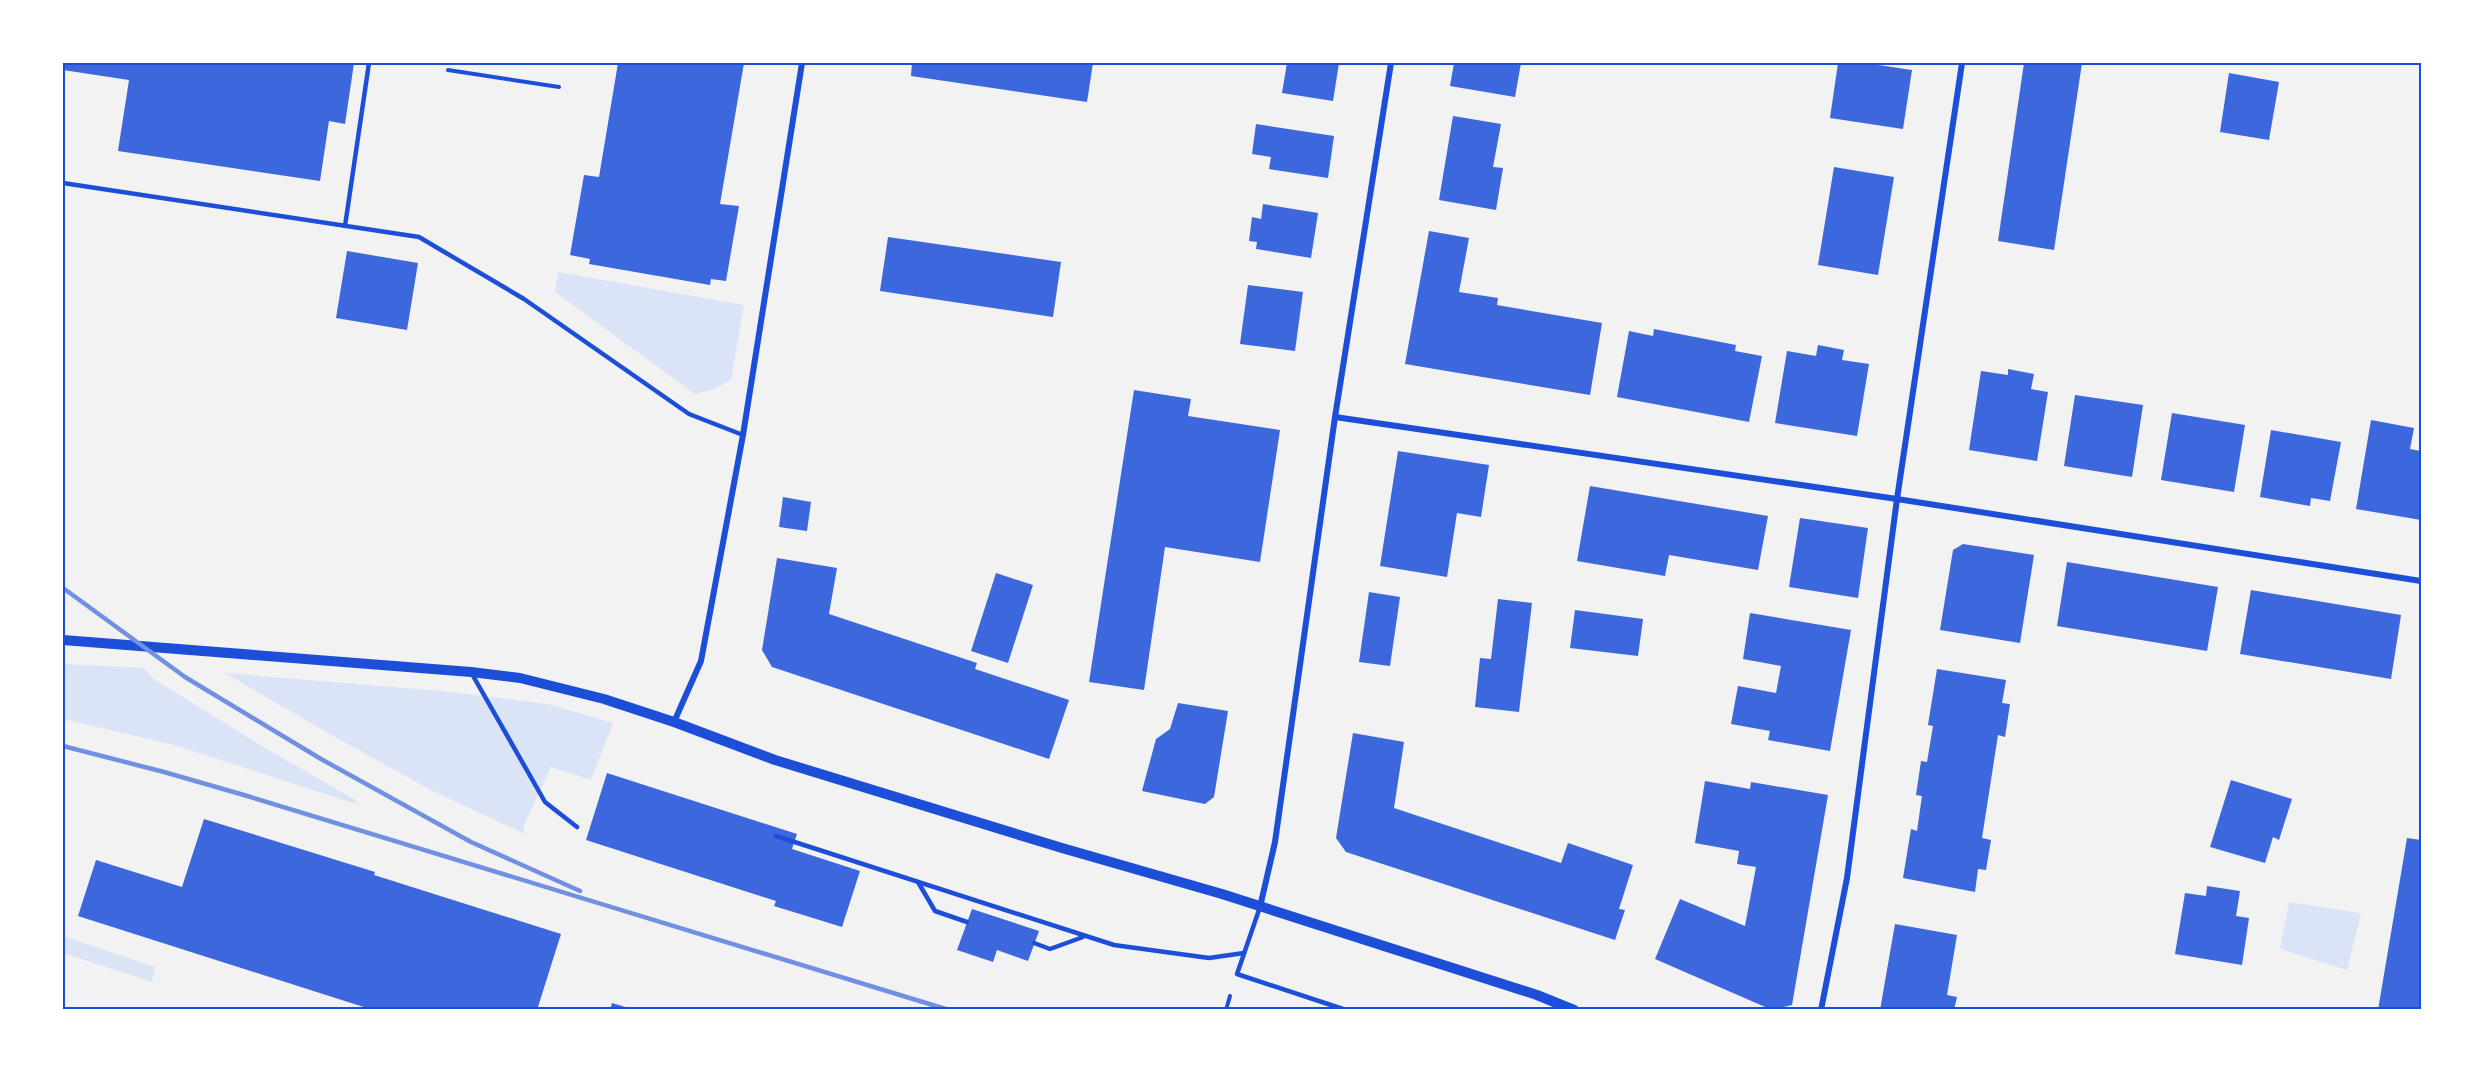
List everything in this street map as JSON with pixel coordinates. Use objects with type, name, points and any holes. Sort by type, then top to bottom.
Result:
[{"type":"street","points":[[674,722],[701,661],[743,435],[802,63]]},
{"type":"street","points":[[1260,907],[1275,843],[1335,417],[1392,63]]},
{"type":"street","points":[[1821,1010],[1847,878],[1897,500],[1962,63]]},
{"type":"street","points":[[1335,417],[1897,500],[2421,581]]},
{"type":"street","points":[[63,640],[471,672],[520,678],[561,687],[674,722],[775,760],[1260,907],[1537,995],[1574,1010]]},
{"type":"lane","points":[[345,226],[369,63]]},
{"type":"lane","points":[[63,183],[419,237],[524,298],[689,414],[743,435]]},
{"type":"lane","points":[[471,672],[545,802],[577,827]]},
{"type":"lane","points":[[776,836],[1114,945],[1209,958],[1244,953]]},
{"type":"lane","points":[[918,882],[935,911],[967,922]]},
{"type":"lane","points":[[1260,907],[1237,974],[1346,1010]]},
{"type":"lane","points":[[1034,944],[1050,949],[1084,937]]},
{"type":"path","points":[[448,70],[559,87]]},
{"type":"path","points":[[1226,1010],[1233,987]]},
{"type":"shaded area","points":[[558,272],[744,305],[731,380],[714,389],[695,394],[555,292]]},
{"type":"shaded area","points":[[63,664],[144,668],[152,678],[357,801],[356,804],[174,745],[63,719]]},
{"type":"shaded area","points":[[225,673],[442,691],[548,704],[613,723],[591,780],[551,767],[523,827],[525,834],[431,790]]},
{"type":"shaded area","points":[[2289,902],[2361,913],[2347,970],[2280,949]]},
{"type":"shaded area","points":[[63,936],[155,967],[152,982],[63,953]]},
{"type":"building","points":[[63,63],[354,63],[345,124],[329,121],[320,181],[118,151],[129,80],[63,70]]},
{"type":"building","points":[[618,63],[744,63],[720,204],[739,206],[726,281],[711,279],[710,285],[589,264],[590,259],[570,255],[584,175],[599,177]]},
{"type":"building","points":[[912,63],[1093,63],[1087,102],[911,76]]},
{"type":"building","points":[[1287,63],[1339,63],[1333,101],[1282,93]]},
{"type":"building","points":[[1454,63],[1521,63],[1515,97],[1450,86]]},
{"type":"building","points":[[1838,63],[1865,63],[1912,70],[1903,129],[1830,118]]},
{"type":"building","points":[[2024,63],[2082,63],[2054,250],[1998,241]]},
{"type":"building","points":[[2229,73],[2279,82],[2269,140],[2220,132]]},
{"type":"building","points":[[1453,116],[1501,124],[1493,167],[1503,168],[1496,210],[1439,200]]},
{"type":"building","points":[[1256,124],[1334,136],[1328,178],[1269,169],[1271,157],[1252,154]]},
{"type":"building","points":[[1834,167],[1894,177],[1878,275],[1818,265]]},
{"type":"building","points":[[1263,204],[1318,213],[1311,258],[1256,249],[1257,242],[1249,241],[1252,217],[1261,219]]},
{"type":"building","points":[[1429,231],[1469,238],[1459,292],[1498,298],[1497,305],[1602,323],[1590,395],[1405,364]]},
{"type":"building","points":[[888,237],[1061,262],[1053,317],[880,291]]},
{"type":"building","points":[[347,251],[418,263],[407,330],[336,318]]},
{"type":"building","points":[[1248,285],[1303,292],[1295,351],[1240,344]]},
{"type":"building","points":[[1654,329],[1736,345],[1735,351],[1762,356],[1749,422],[1617,397],[1629,331],[1653,336]]},
{"type":"building","points":[[1818,345],[1844,350],[1842,360],[1869,364],[1857,436],[1775,423],[1787,351],[1816,356]]},
{"type":"building","points":[[2008,369],[2034,374],[2031,389],[2048,392],[2037,461],[1969,450],[1981,371],[2008,375]]},
{"type":"building","points":[[1134,390],[1191,399],[1188,416],[1280,430],[1260,562],[1165,547],[1144,690],[1089,682]]},
{"type":"building","points":[[2075,395],[2143,405],[2132,477],[2064,466]]},
{"type":"building","points":[[2172,413],[2245,425],[2234,492],[2161,480]]},
{"type":"building","points":[[2371,420],[2414,428],[2410,449],[2421,451],[2421,520],[2356,509]]},
{"type":"building","points":[[2271,430],[2341,442],[2330,501],[2311,498],[2310,506],[2260,497]]},
{"type":"building","points":[[1398,451],[1489,465],[1481,517],[1457,513],[1447,577],[1380,566]]},
{"type":"building","points":[[1590,486],[1768,516],[1758,570],[1669,555],[1665,576],[1577,561]]},
{"type":"building","points":[[783,497],[811,502],[807,531],[779,527]]},
{"type":"building","points":[[1800,518],[1868,528],[1858,598],[1789,587]]},
{"type":"building","points":[[1963,544],[2034,555],[2020,643],[1940,630],[1953,550]]},
{"type":"building","points":[[777,558],[837,568],[829,614],[977,663],[975,669],[1069,700],[1049,759],[772,667],[762,650]]},
{"type":"building","points":[[2067,562],[2218,587],[2207,651],[2057,626]]},
{"type":"building","points":[[996,573],[1033,585],[1008,663],[971,651]]},
{"type":"building","points":[[2251,590],[2401,615],[2391,679],[2240,654]]},
{"type":"building","points":[[1369,592],[1400,597],[1390,666],[1359,662]]},
{"type":"building","points":[[1498,599],[1532,603],[1519,712],[1475,707],[1480,658],[1491,659]]},
{"type":"building","points":[[1575,610],[1643,619],[1638,656],[1570,648]]},
{"type":"building","points":[[1750,613],[1851,630],[1830,751],[1768,740],[1770,731],[1731,724],[1738,686],[1776,693],[1781,666],[1743,659]]},
{"type":"building","points":[[1937,669],[2006,680],[2002,703],[2010,704],[2005,737],[1998,735],[1982,838],[1991,840],[1986,870],[1978,869],[1975,892],[1903,878],[1911,829],[1917,831],[1922,796],[1916,795],[1921,761],[1927,762],[1933,726],[1928,725]]},
{"type":"building","points":[[1178,703],[1228,711],[1214,797],[1205,804],[1142,791],[1156,739],[1170,729]]},
{"type":"building","points":[[1353,733],[1404,742],[1394,808],[1561,863],[1568,843],[1633,865],[1619,909],[1625,910],[1615,940],[1346,852],[1336,838]]},
{"type":"building","points":[[607,773],[797,834],[792,849],[860,871],[842,927],[774,906],[776,901],[586,840]]},
{"type":"building","points":[[2231,780],[2292,799],[2279,840],[2273,837],[2265,863],[2210,847]]},
{"type":"building","points":[[1705,781],[1750,789],[1751,782],[1828,795],[1792,1005],[1772,1010],[1655,959],[1680,899],[1745,926],[1756,867],[1737,864],[1739,851],[1695,843]]},
{"type":"building","points":[[204,819],[375,872],[374,875],[561,934],[537,1010],[373,1010],[78,916],[96,860],[182,887]]},
{"type":"building","points":[[2407,838],[2421,840],[2421,1010],[2378,1010]]},
{"type":"building","points":[[2207,886],[2240,891],[2236,916],[2249,918],[2242,965],[2175,954],[2185,893],[2206,896]]},
{"type":"building","points":[[972,909],[1039,931],[1028,961],[997,950],[993,962],[957,950]]},
{"type":"building","points":[[1895,924],[1957,935],[1947,995],[1957,997],[1954,1010],[1880,1010]]},
{"type":"building","points":[[612,1003],[632,1009],[632,1010],[610,1010]]},
{"type":"railway","points":[[63,588],[185,677],[321,759],[471,842],[580,891]]},
{"type":"railway","points":[[63,746],[244,795],[949,1010]]}]
